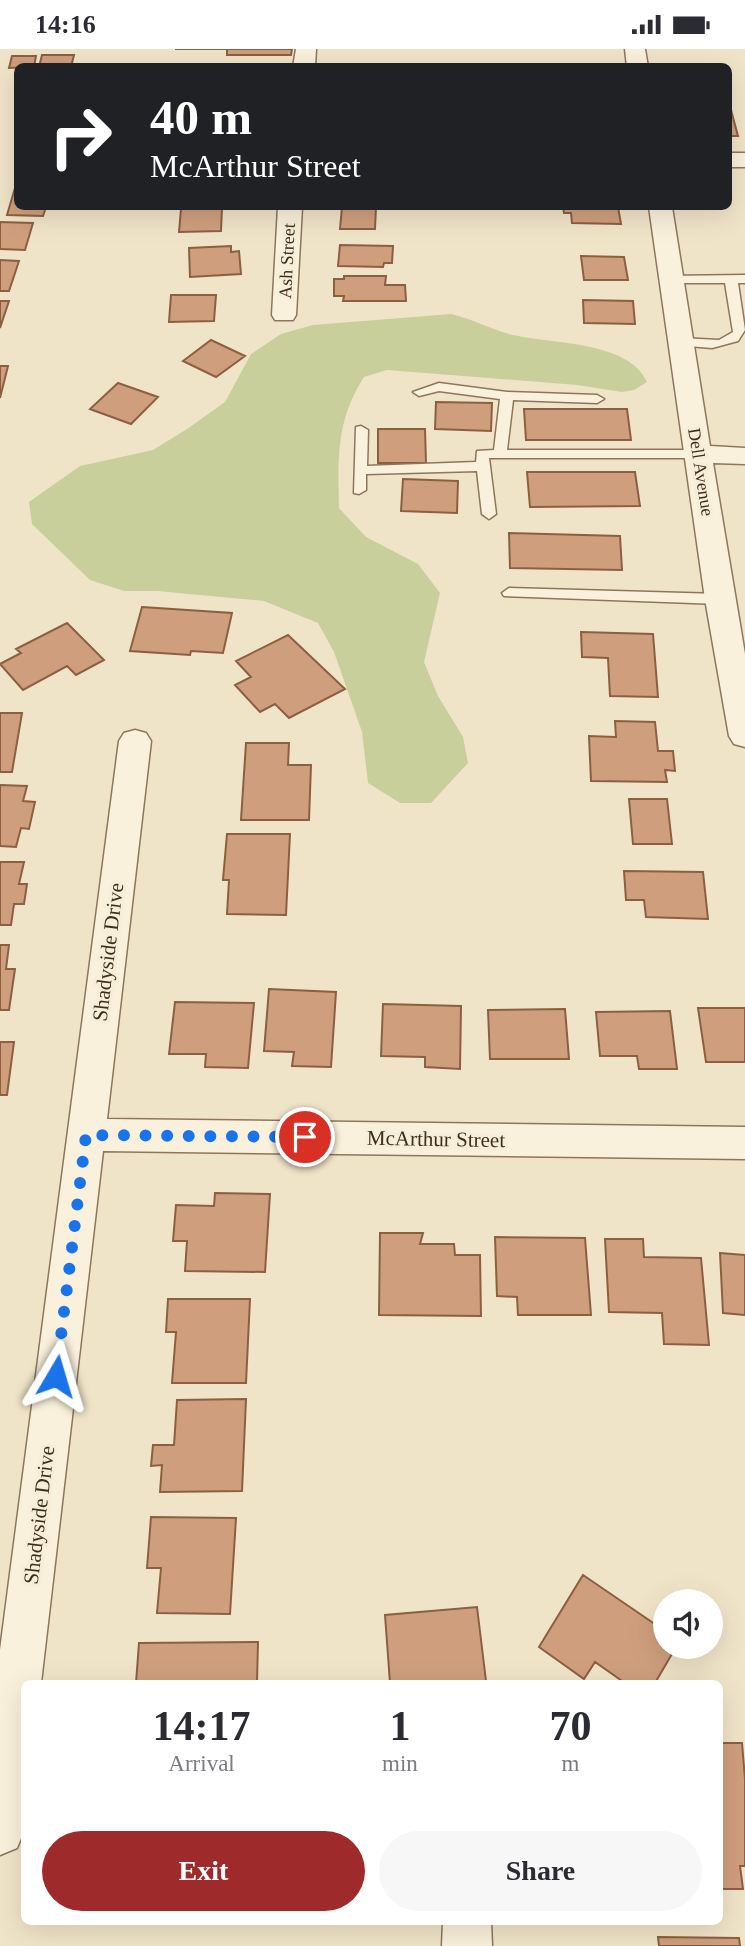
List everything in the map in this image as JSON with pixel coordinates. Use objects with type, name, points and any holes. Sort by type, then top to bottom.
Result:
[{"type":"street","name":"Ash Street","points":[[284,315],[290,210]]},
{"type":"street","name":"Dell Avenue","points":[[660,210],[720,599],[739,661],[745,736]]},
{"type":"street","points":[[698,454],[745,456]]},
{"type":"street","name":"Shadyside Drive","points":[[21,1833],[0,1833],[135,741]]},
{"type":"street","name":"McArthur Street","points":[[86,1135],[745,1143]]},
{"type":"street","points":[[467,1925],[467,1946]]},
{"type":"lane","points":[[671,279],[745,279]]},
{"type":"lane","points":[[680,342],[719,345],[735,338],[739,332],[731,279]]},
{"type":"lane","points":[[419,392],[439,387],[507,396],[597,399]]},
{"type":"lane","points":[[500,454],[507,396]]},
{"type":"lane","points":[[359,490],[362,470],[361,430]]},
{"type":"lane","points":[[489,514],[482,454],[698,454]]},
{"type":"lane","points":[[362,470],[484,466]]},
{"type":"lane","points":[[509,593],[720,599]]},
{"type":"green space","points":[[451,314],[513,335],[607,351],[638,369],[647,382],[634,390],[622,392],[577,385],[387,370],[364,377],[348,409],[344,424],[339,456],[339,508],[366,537],[418,564],[440,593],[424,662],[438,696],[463,737],[468,763],[431,803],[400,803],[368,783],[362,732],[334,652],[318,623],[264,601],[157,591],[124,591],[90,580],[32,524],[29,502],[80,466],[153,450],[187,429],[225,402],[251,354],[281,334],[313,325]]},
{"type":"building","points":[[227,49],[292,49],[291,55],[227,55]]},
{"type":"building","points":[[42,55],[74,55],[72,63],[40,63]]},
{"type":"building","points":[[12,56],[36,56],[35,63],[14,63],[14,68],[9,68]]},
{"type":"building","points":[[732,114],[738,136],[732,136]]},
{"type":"building","points":[[14,191],[14,210],[45,210],[43,216],[7,215]]},
{"type":"building","points":[[181,210],[222,210],[221,231],[179,232]]},
{"type":"building","points":[[342,210],[376,210],[375,229],[340,229]]},
{"type":"building","points":[[564,210],[619,210],[621,224],[572,223],[571,213],[564,213]]},
{"type":"building","points":[[0,222],[33,223],[25,250],[0,249]]},
{"type":"building","points":[[340,245],[393,246],[392,263],[384,263],[383,267],[338,266]]},
{"type":"building","points":[[231,246],[231,252],[239,251],[241,274],[190,277],[189,248]]},
{"type":"building","points":[[581,256],[624,257],[628,280],[584,280]]},
{"type":"building","points":[[0,260],[19,261],[9,291],[0,291]]},
{"type":"building","points":[[344,276],[386,276],[385,285],[405,285],[406,301],[343,301],[344,296],[334,296],[334,279],[344,279]]},
{"type":"building","points":[[171,295],[216,295],[214,321],[169,322]]},
{"type":"building","points":[[583,300],[633,301],[635,324],[584,323]]},
{"type":"building","points":[[0,301],[9,301],[0,328]]},
{"type":"building","points":[[211,340],[245,356],[216,377],[183,361]]},
{"type":"building","points":[[0,366],[8,366],[0,398]]},
{"type":"building","points":[[118,383],[158,397],[131,424],[90,409]]},
{"type":"building","points":[[436,402],[492,403],[491,431],[435,429]]},
{"type":"building","points":[[524,409],[627,409],[631,440],[526,440]]},
{"type":"building","points":[[378,429],[425,429],[426,463],[378,463]]},
{"type":"building","points":[[527,472],[635,472],[640,506],[530,507]]},
{"type":"building","points":[[403,479],[458,481],[457,513],[401,511]]},
{"type":"building","points":[[509,533],[620,536],[622,570],[510,568]]},
{"type":"building","points":[[142,607],[232,613],[223,653],[191,651],[190,655],[130,651]]},
{"type":"building","points":[[67,623],[104,660],[76,675],[67,666],[23,690],[0,664],[21,653],[16,649]]},
{"type":"building","points":[[581,632],[653,634],[658,697],[610,696],[608,658],[582,657]]},
{"type":"building","points":[[288,635],[345,689],[289,718],[275,704],[260,712],[235,685],[251,677],[236,661]]},
{"type":"building","points":[[0,713],[22,713],[12,772],[0,772]]},
{"type":"building","points":[[615,721],[655,722],[658,751],[673,751],[675,771],[665,770],[667,782],[591,781],[589,736],[616,737]]},
{"type":"building","points":[[246,743],[289,743],[288,765],[311,765],[309,820],[241,820]]},
{"type":"building","points":[[0,785],[27,786],[23,801],[35,802],[29,829],[21,828],[16,847],[0,846]]},
{"type":"building","points":[[629,799],[667,799],[672,844],[633,844]]},
{"type":"building","points":[[227,834],[290,834],[286,915],[227,914],[229,880],[223,880]]},
{"type":"building","points":[[0,862],[24,862],[19,884],[27,884],[24,904],[14,904],[11,925],[0,925]]},
{"type":"building","points":[[624,871],[703,872],[708,919],[646,917],[644,900],[626,900]]},
{"type":"building","points":[[0,945],[9,945],[6,969],[15,969],[9,1010],[0,1010]]},
{"type":"building","points":[[269,989],[336,992],[331,1067],[292,1066],[294,1052],[264,1051]]},
{"type":"building","points":[[175,1002],[254,1003],[248,1068],[205,1067],[206,1054],[169,1054]]},
{"type":"building","points":[[383,1004],[461,1006],[460,1069],[425,1067],[425,1057],[381,1056]]},
{"type":"building","points":[[698,1008],[745,1008],[745,1062],[706,1062]]},
{"type":"building","points":[[565,1009],[569,1059],[490,1059],[488,1010]]},
{"type":"building","points":[[670,1011],[677,1069],[639,1069],[637,1056],[600,1056],[596,1012]]},
{"type":"building","points":[[0,1042],[14,1042],[7,1095],[0,1095]]},
{"type":"building","points":[[215,1193],[270,1194],[265,1272],[185,1271],[187,1241],[173,1241],[176,1205],[214,1206]]},
{"type":"building","points":[[380,1233],[423,1233],[420,1244],[454,1244],[455,1255],[480,1255],[481,1316],[379,1315]]},
{"type":"building","points":[[495,1237],[585,1238],[591,1315],[518,1315],[517,1297],[497,1296]]},
{"type":"building","points":[[605,1239],[643,1239],[644,1257],[701,1258],[709,1345],[664,1344],[662,1313],[609,1312]]},
{"type":"building","points":[[720,1253],[745,1255],[745,1315],[723,1313]]},
{"type":"building","points":[[168,1299],[250,1299],[246,1383],[172,1383],[176,1332],[166,1332]]},
{"type":"building","points":[[246,1399],[242,1491],[160,1492],[162,1465],[151,1466],[153,1445],[174,1445],[177,1400]]},
{"type":"building","points":[[151,1517],[236,1518],[230,1614],[157,1613],[161,1568],[147,1568]]},
{"type":"building","points":[[583,1575],[653,1623],[653,1659],[669,1659],[657,1680],[621,1680],[595,1662],[584,1679],[539,1647]]},
{"type":"building","points":[[477,1607],[486,1680],[390,1680],[385,1615]]},
{"type":"building","points":[[258,1642],[257,1680],[136,1680],[139,1643]]},
{"type":"building","points":[[723,1743],[742,1743],[745,1779],[745,1866],[740,1866],[743,1889],[723,1889]]},
{"type":"building","points":[[658,1937],[739,1938],[740,1946],[659,1946]]},
{"type":"route","points":[[56,1376],[86,1135],[305,1137]]}]
